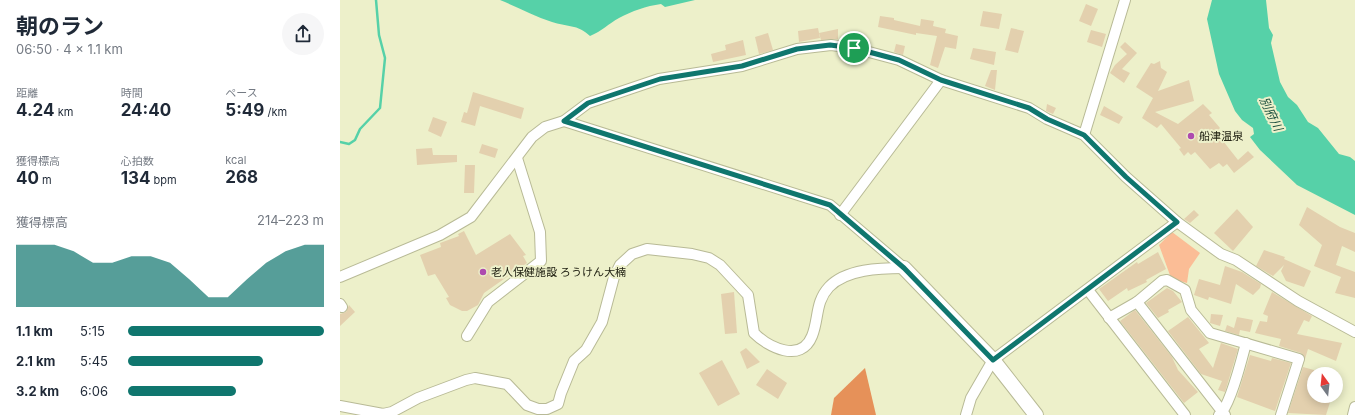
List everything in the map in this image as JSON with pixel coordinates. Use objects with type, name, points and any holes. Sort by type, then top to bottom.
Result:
[{"type":"street","points":[[1084,135],[1125,0]]},
{"type":"street","points":[[340,277],[440,236],[471,217],[532,137],[545,127],[564,121],[588,103],[644,83],[676,75],[742,66],[797,49],[830,45],[854,48],[899,60],[941,80],[1029,108],[1047,119],[1084,135],[1126,177],[1177,222],[1221,254],[1236,260],[1298,301],[1355,332]]},
{"type":"street","points":[[840,215],[941,80]]},
{"type":"street","points":[[564,121],[830,205],[904,268],[993,360],[1036,415]]},
{"type":"street","points":[[467,336],[488,302],[541,261],[540,232],[517,158]]},
{"type":"street","points":[[966,415],[971,398],[993,360],[1177,222]]},
{"type":"street","points":[[340,406],[383,414],[392,412],[418,398],[475,378],[507,384],[528,405],[538,409],[547,409],[558,404],[574,361],[586,350],[602,322],[614,277],[620,266],[632,254],[647,249],[692,254],[709,258],[720,265],[748,295],[754,333],[774,349],[787,352],[797,350],[807,344],[812,336],[820,300],[828,288],[839,279],[857,273],[904,268]]},
{"type":"street","points":[[1109,318],[1137,302],[1162,281],[1166,280],[1186,290],[1191,310],[1210,333],[1299,359],[1281,415]]},
{"type":"street","points":[[1088,290],[1185,415]]},
{"type":"street","points":[[1137,302],[1222,414]]},
{"type":"street","points":[[1222,414],[1246,343]]},
{"type":"street","points":[[1353,415],[1355,407]]},
{"type":"shaded area","points":[[1172,232],[1200,253],[1189,269],[1187,283],[1180,281],[1176,284],[1171,278],[1159,245]]},
{"type":"shaded area","points":[[865,368],[876,415],[831,415],[834,398]]},
{"type":"water","points":[[500,0],[695,0],[665,7],[661,4],[639,9],[619,18],[590,36],[581,29],[545,20]]},
{"type":"water","name":"別府川","points":[[1212,0],[1266,0],[1269,28],[1273,35],[1271,43],[1280,82],[1288,97],[1297,105],[1308,122],[1318,128],[1339,154],[1350,157],[1355,161],[1355,215],[1297,185],[1260,150],[1250,137],[1254,134],[1253,128],[1242,120],[1235,111],[1219,74],[1207,19]]},
{"type":"building","points":[[1086,4],[1098,9],[1091,26],[1079,21]]},
{"type":"building","points":[[983,11],[1002,14],[999,29],[980,26]]},
{"type":"building","points":[[880,16],[894,18],[894,20],[920,26],[921,19],[934,21],[933,26],[946,29],[945,33],[958,36],[956,49],[945,47],[938,68],[930,65],[937,36],[916,33],[916,35],[878,27]]},
{"type":"building","points":[[818,28],[820,38],[799,42],[798,31]]},
{"type":"building","points":[[1011,28],[1024,31],[1018,53],[1005,50]]},
{"type":"building","points":[[838,29],[838,39],[821,40],[819,33]]},
{"type":"building","points":[[1091,30],[1106,34],[1102,47],[1087,42]]},
{"type":"building","points":[[768,33],[773,50],[759,54],[755,37]]},
{"type":"building","points":[[743,40],[746,55],[713,62],[711,54],[726,50],[725,45]]},
{"type":"building","points":[[1125,42],[1137,53],[1122,69],[1130,73],[1124,83],[1110,73],[1115,65],[1127,54],[1120,47]]},
{"type":"building","points":[[896,44],[905,46],[903,55],[894,52]]},
{"type":"building","points":[[973,48],[996,52],[994,65],[970,59]]},
{"type":"building","points":[[1160,61],[1161,68],[1167,72],[1158,91],[1189,80],[1194,101],[1155,112],[1178,124],[1203,104],[1212,113],[1209,115],[1220,128],[1216,132],[1238,160],[1248,151],[1254,157],[1234,173],[1227,164],[1223,167],[1219,163],[1210,169],[1195,152],[1191,155],[1188,152],[1184,156],[1179,149],[1181,148],[1161,124],[1157,128],[1142,118],[1153,98],[1136,87],[1151,63],[1154,64]]},
{"type":"building","points":[[991,70],[997,70],[995,90],[985,86]]},
{"type":"building","points":[[473,92],[524,108],[521,119],[480,106],[475,126],[461,122],[464,112],[467,113]]},
{"type":"building","points":[[1047,104],[1056,108],[1053,114],[1046,111]]},
{"type":"building","points":[[1104,106],[1123,117],[1119,124],[1100,115]]},
{"type":"building","points":[[433,117],[447,122],[441,137],[428,131]]},
{"type":"building","points":[[482,144],[498,149],[495,158],[479,153]]},
{"type":"building","points":[[432,148],[433,155],[457,155],[457,162],[417,165],[416,149]]},
{"type":"building","points":[[465,165],[475,165],[474,193],[464,193]]},
{"type":"building","points":[[1307,207],[1340,227],[1355,233],[1355,252],[1342,246],[1336,265],[1355,272],[1355,298],[1335,293],[1341,277],[1314,266],[1322,245],[1299,225]]},
{"type":"building","points":[[1237,209],[1253,227],[1233,251],[1214,233]]},
{"type":"building","points":[[1194,210],[1199,215],[1190,223],[1184,219]]},
{"type":"building","name":"老人保健施設 ろうけん大楠","points":[[464,231],[476,255],[510,234],[526,255],[523,256],[527,263],[484,293],[478,305],[467,311],[462,311],[450,305],[446,298],[449,297],[435,274],[428,276],[420,255],[441,247],[440,243],[459,236],[458,234]]},
{"type":"building","points":[[1264,250],[1285,257],[1284,259],[1311,271],[1304,287],[1286,281],[1281,271],[1284,265],[1273,276],[1256,266]]},
{"type":"building","points":[[1158,252],[1166,269],[1146,280],[1147,282],[1128,291],[1127,288],[1108,301],[1099,289],[1137,262],[1138,264]]},
{"type":"building","points":[[1225,266],[1242,272],[1261,284],[1260,288],[1253,295],[1236,284],[1231,304],[1209,297],[1208,300],[1194,295],[1199,279],[1220,285]]},
{"type":"building","points":[[1167,288],[1173,291],[1182,302],[1158,318],[1146,303]]},
{"type":"building","points":[[734,292],[737,333],[725,334],[721,294]]},
{"type":"building","points":[[1272,292],[1312,316],[1309,322],[1304,320],[1297,334],[1342,343],[1336,361],[1308,349],[1305,359],[1301,353],[1279,346],[1281,339],[1255,333],[1260,321],[1267,322],[1268,316],[1263,314]]},
{"type":"building","points":[[349,305],[355,312],[340,326],[340,314],[346,312]]},
{"type":"building","points":[[1135,310],[1172,357],[1178,370],[1198,392],[1184,403],[1120,321]]},
{"type":"building","points":[[1211,314],[1223,315],[1220,326],[1210,323]]},
{"type":"building","points":[[1188,317],[1209,343],[1199,349],[1213,368],[1221,343],[1238,349],[1225,392],[1218,390],[1222,381],[1201,374],[1168,331]]},
{"type":"building","points":[[1237,317],[1253,320],[1250,332],[1240,330],[1239,335],[1225,331],[1227,325],[1234,328]]},
{"type":"building","points":[[746,348],[760,362],[747,369],[740,352]]},
{"type":"building","points":[[1250,355],[1271,361],[1272,358],[1291,363],[1275,411],[1237,397]]},
{"type":"building","points":[[722,360],[740,394],[718,406],[699,373]]},
{"type":"building","points":[[1303,367],[1307,368],[1307,403],[1330,403],[1326,415],[1288,413]]},
{"type":"building","points":[[767,369],[787,383],[778,399],[756,385]]},
{"type":"waterway","points":[[340,142],[349,144],[355,140],[360,129],[380,108],[385,58],[379,35],[376,0]]},
{"type":"place","name":"船津温泉","points":[[1191,136]]},
{"type":"place","name":"老人保健施設 ろうけん大楠","points":[[483,272]]},
{"type":"route","points":[[830,45],[854,48],[899,60],[941,80],[1029,108],[1047,119],[1084,135],[1126,177],[1177,222],[993,360],[904,268],[830,205],[564,121],[588,103],[644,83],[676,75],[742,66],[797,49],[830,45]]}]
